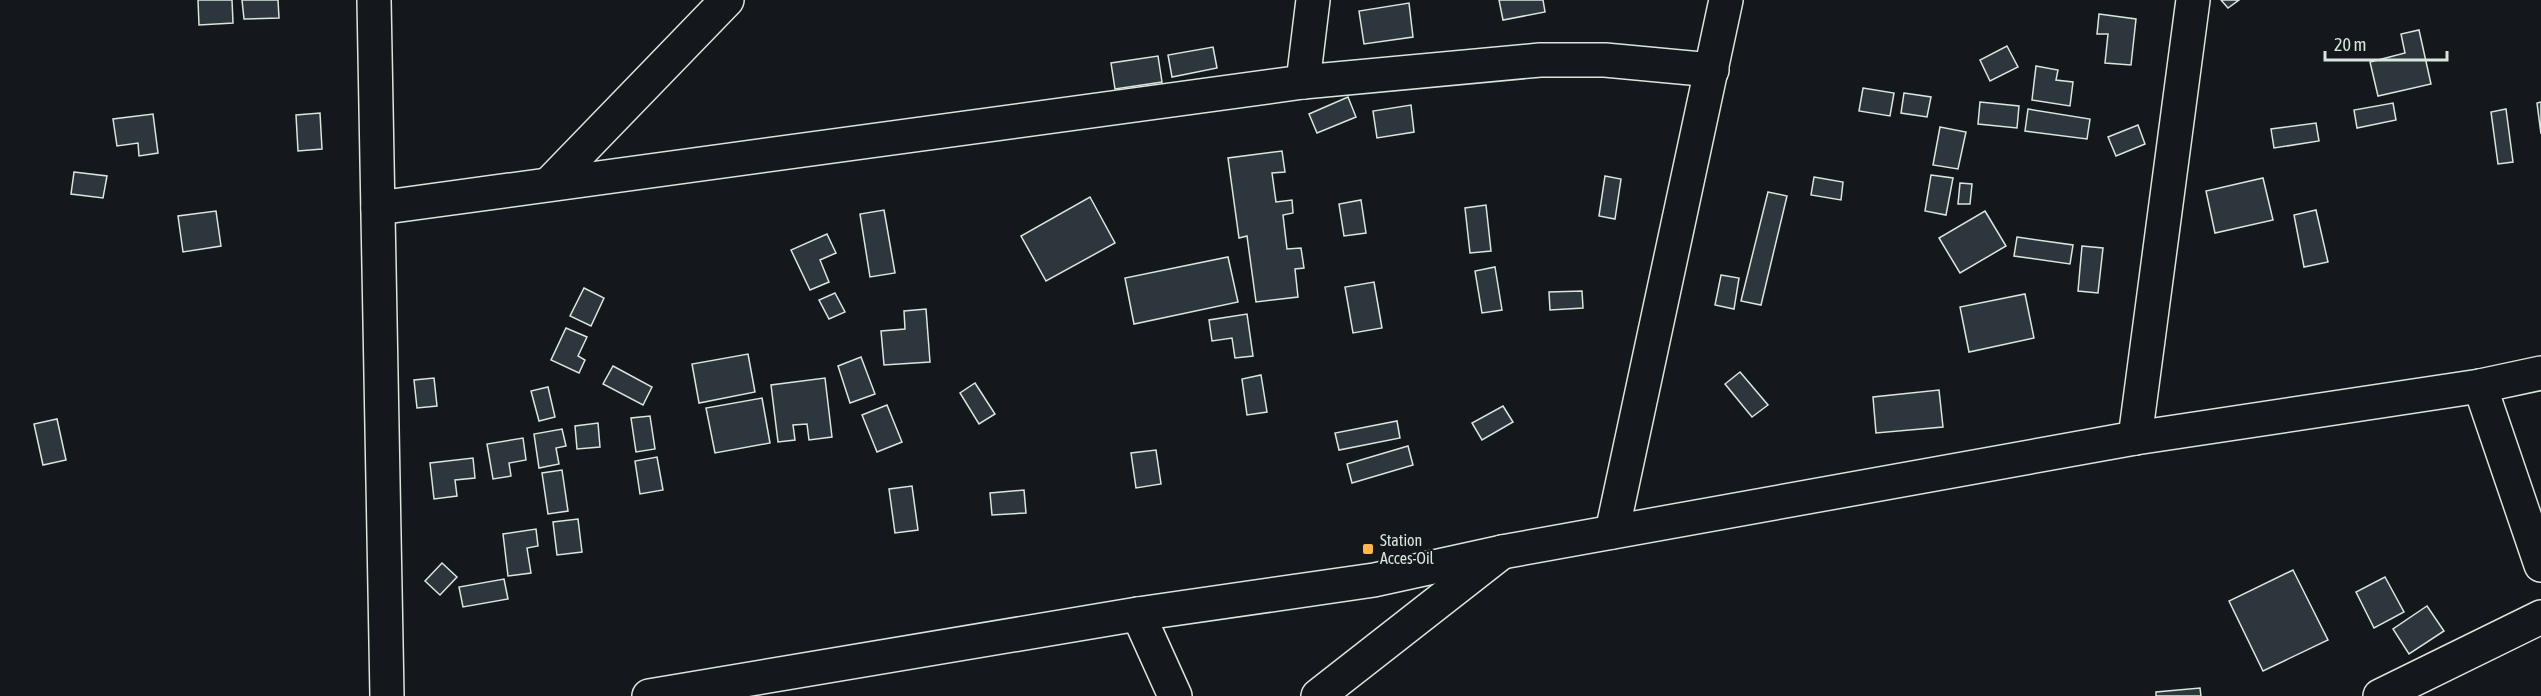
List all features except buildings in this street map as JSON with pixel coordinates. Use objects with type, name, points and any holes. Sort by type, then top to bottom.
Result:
[{"type":"street","points":[[374,0],[387,696]]},
{"type":"street","points":[[549,184],[727,0]]},
{"type":"street","points":[[1303,82],[1313,0]]},
{"type":"street","points":[[1612,532],[1726,0]]},
{"type":"street","points":[[2135,438],[2193,0]]},
{"type":"street","points":[[378,208],[1303,82],[1540,60],[1605,60],[1712,70]]},
{"type":"street","points":[[649,696],[1138,614],[1374,580],[1502,552],[2135,438],[2480,386],[2541,373]]},
{"type":"street","points":[[2480,386],[2541,565]]},
{"type":"street","points":[[1318,696],[1502,552]]},
{"type":"street","points":[[1138,614],[1175,696]]},
{"type":"street","points":[[2380,696],[2541,617]]},
{"type":"place","name":"Station Acces-Oil","points":[[1368,549]]}]
